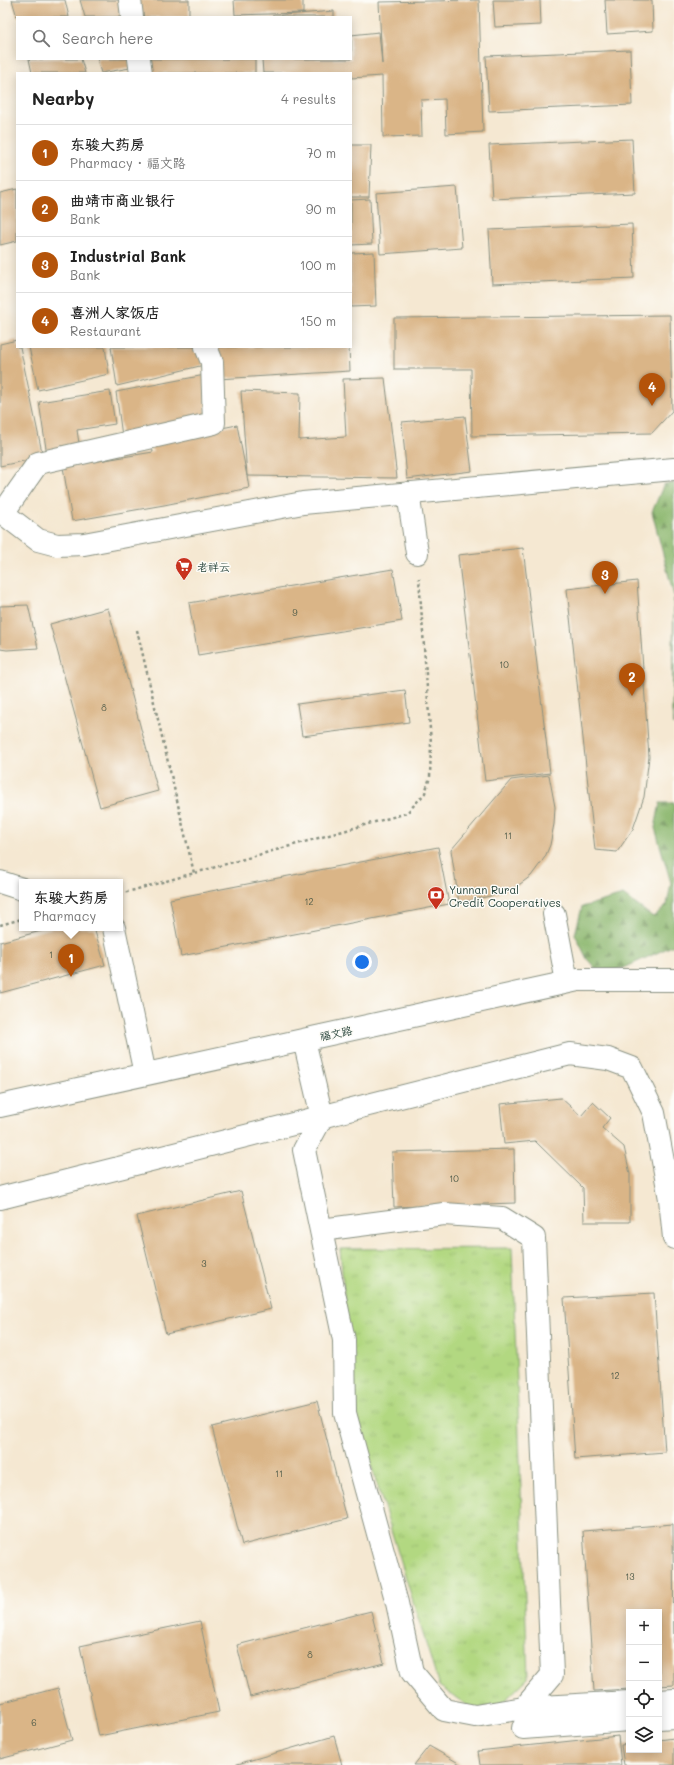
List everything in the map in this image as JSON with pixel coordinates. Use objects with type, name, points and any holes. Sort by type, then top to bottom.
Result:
[{"type":"street","points":[[130,0],[132,16]]},
{"type":"street","points":[[138,60],[140,72]]},
{"type":"street","points":[[206,348],[212,362],[214,423],[38,463],[2,512],[38,540],[57,545],[84,544],[302,503],[674,468]]},
{"type":"street","points":[[408,494],[417,553]]},
{"type":"street","points":[[0,882],[19,888]]},
{"type":"street","points":[[554,914],[567,982]]},
{"type":"street","points":[[115,931],[145,1074]]},
{"type":"street","name":"福文路","points":[[0,1106],[567,982],[578,980],[674,980]]},
{"type":"street","points":[[304,1040],[322,1117],[304,1150],[344,1340],[345,1413],[397,1603],[412,1672],[444,1710],[475,1716],[626,1720]]},
{"type":"street","points":[[0,1198],[570,1054],[608,1059],[632,1068],[654,1113],[670,1199],[674,1238]]},
{"type":"street","points":[[321,1230],[444,1214],[502,1218],[534,1238],[552,1675],[524,1718]]},
{"type":"street","points":[[662,1701],[674,1700]]},
{"type":"street","points":[[524,1718],[626,1702]]},
{"type":"street","points":[[662,1718],[674,1717]]},
{"type":"path","points":[[123,893],[406,813],[425,792],[430,777],[431,743],[417,553]]},
{"type":"path","points":[[137,630],[194,873]]},
{"type":"path","points":[[0,925],[19,920]]},
{"type":"green space","points":[[674,483],[674,596],[652,512],[664,484]]},
{"type":"green space","points":[[674,598],[674,725],[672,711]]},
{"type":"green space","points":[[660,803],[674,803],[674,945],[624,968],[599,972],[587,959],[575,934],[582,907],[623,895],[653,917],[667,905],[671,883],[655,828]]},
{"type":"green space","points":[[512,1248],[528,1678],[500,1705],[474,1710],[439,1686],[354,1409],[340,1249]]},
{"type":"building","points":[[12,0],[65,0],[69,16],[17,16]]},
{"type":"building","points":[[80,0],[120,0],[123,16],[85,16]]},
{"type":"building","points":[[136,0],[189,0],[189,16],[137,16]]},
{"type":"building","points":[[234,0],[303,0],[303,13],[235,15]]},
{"type":"building","points":[[479,0],[483,132],[446,134],[445,99],[421,100],[422,136],[383,137],[382,76],[352,78],[352,72],[263,72],[262,60],[352,60],[352,35],[379,32],[382,64],[379,2]]},
{"type":"building","points":[[493,0],[540,0],[541,25],[495,27]]},
{"type":"building","points":[[605,0],[652,0],[653,31],[607,34]]},
{"type":"building","points":[[334,11],[334,16],[272,16]]},
{"type":"building","points":[[630,50],[632,105],[489,111],[486,56]]},
{"type":"building","points":[[29,60],[81,60],[85,72],[32,72]]},
{"type":"building","points":[[97,60],[129,60],[130,68],[101,72]]},
{"type":"building","points":[[148,60],[255,60],[255,72],[149,72]]},
{"type":"building","points":[[632,139],[635,193],[492,199],[489,145]]},
{"type":"building","points":[[352,145],[371,145],[369,197],[352,197]]},
{"type":"building","points":[[457,187],[462,248],[380,254],[376,193]]},
{"type":"building","points":[[16,189],[16,241],[0,245],[0,193]]},
{"type":"building","points":[[370,199],[372,244],[352,245],[352,200]]},
{"type":"building","points":[[632,224],[634,278],[492,284],[489,230]]},
{"type":"building","points":[[374,252],[376,306],[352,307],[352,253]]},
{"type":"building","points":[[670,315],[672,411],[652,433],[472,436],[471,369],[394,369],[394,318]]},
{"type":"building","points":[[16,340],[16,348],[20,348],[43,457],[0,466],[0,344]]},
{"type":"building","points":[[29,348],[105,348],[109,374],[38,390]]},
{"type":"building","points":[[111,348],[196,348],[204,365],[117,386]]},
{"type":"building","points":[[216,348],[349,348],[350,371],[218,379]]},
{"type":"building","points":[[205,375],[206,418],[122,436],[116,392]]},
{"type":"building","points":[[385,378],[397,478],[247,476],[241,391],[300,393],[299,440],[346,437],[343,379]]},
{"type":"building","points":[[110,391],[115,424],[77,430],[80,450],[47,455],[39,402]]},
{"type":"building","points":[[465,416],[472,471],[407,479],[402,422]]},
{"type":"building","points":[[237,425],[249,488],[72,521],[63,467],[153,452],[151,442]]},
{"type":"building","points":[[523,548],[550,773],[485,781],[458,555]]},
{"type":"building","points":[[393,569],[402,621],[198,655],[189,603]]},
{"type":"building","points":[[637,581],[649,757],[644,797],[633,829],[617,852],[595,850],[567,589]]},
{"type":"building","points":[[28,605],[38,648],[0,649],[0,606]]},
{"type":"building","points":[[108,608],[158,791],[100,807],[50,624]]},
{"type":"building","points":[[405,690],[409,722],[302,736],[297,704]]},
{"type":"building","points":[[549,775],[555,807],[554,824],[550,845],[545,857],[531,876],[516,887],[490,896],[459,903],[451,850],[511,780]]},
{"type":"building","points":[[438,847],[449,904],[181,956],[170,899]]},
{"type":"building","points":[[41,931],[95,931],[105,965],[0,993],[0,942]]},
{"type":"building","points":[[561,1098],[581,1116],[593,1102],[610,1118],[602,1128],[624,1147],[630,1174],[630,1222],[584,1222],[583,1188],[535,1141],[504,1144],[500,1104]]},
{"type":"building","points":[[514,1149],[515,1203],[394,1207],[392,1152]]},
{"type":"building","points":[[241,1191],[271,1309],[166,1334],[137,1216]]},
{"type":"building","points":[[654,1293],[665,1452],[575,1459],[564,1298]]},
{"type":"building","points":[[317,1401],[347,1519],[242,1545],[212,1427]]},
{"type":"building","points":[[673,1524],[674,1685],[662,1686],[662,1609],[626,1609],[626,1689],[594,1691],[583,1531]]},
{"type":"building","points":[[371,1611],[384,1663],[250,1697],[237,1645]]},
{"type":"building","points":[[200,1621],[219,1712],[99,1736],[80,1646]]},
{"type":"building","points":[[58,1688],[72,1740],[0,1759],[0,1703]]},
{"type":"building","points":[[334,1736],[342,1765],[234,1765]]},
{"type":"building","points":[[618,1736],[621,1765],[480,1765],[478,1751]]},
{"type":"building","points":[[674,1738],[674,1765],[624,1765],[621,1745],[626,1744],[626,1753],[662,1753],[662,1740]]},
{"type":"building","points":[[429,1746],[462,1765],[414,1765]]},
{"type":"place","name":"喜洲人家饭店","points":[[652,406]]},
{"type":"place","name":"老祥云","points":[[184,581]]},
{"type":"place","name":"Industrial Bank","points":[[605,594]]},
{"type":"place","name":"曲靖市商业银行","points":[[632,696]]},
{"type":"place","name":"Yunnan Rural Credit Cooperatives","points":[[436,910]]},
{"type":"place","name":"东骏大药房","points":[[71,977]]}]
